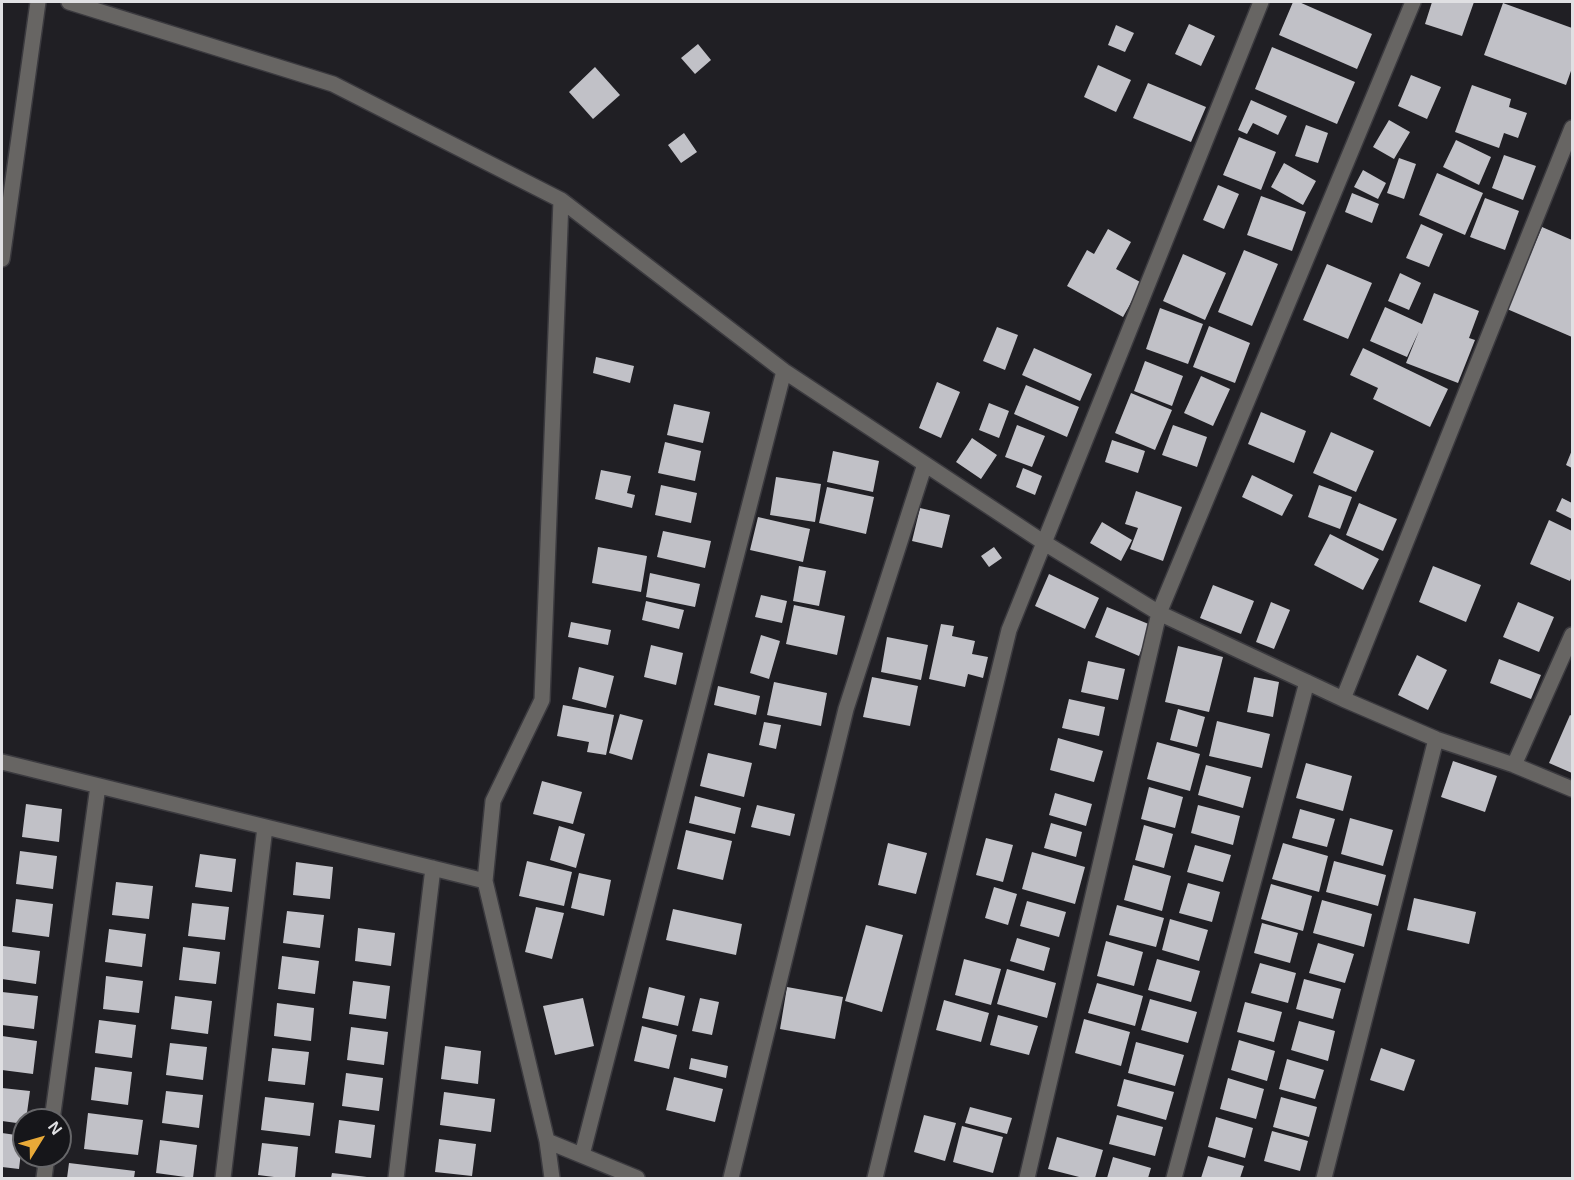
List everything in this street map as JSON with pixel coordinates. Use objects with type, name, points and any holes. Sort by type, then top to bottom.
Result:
[{"type":"street","points":[[2,259],[38,2]]},
{"type":"street","points":[[69,2],[333,84],[561,200],[784,371],[1043,542],[1159,613],[1342,699],[1436,738],[1514,765],[1572,789]]},
{"type":"street","points":[[875,1179],[1009,630],[1262,2]]},
{"type":"street","points":[[1027,1179],[1159,613],[1413,2]]},
{"type":"street","points":[[1342,699],[1572,128]]},
{"type":"street","points":[[552,1179],[547,1141],[485,881],[493,801],[542,700],[561,200]]},
{"type":"street","points":[[582,1155],[784,371]]},
{"type":"street","points":[[731,1179],[846,709],[926,464]]},
{"type":"street","points":[[1514,765],[1572,635]]},
{"type":"street","points":[[1174,1179],[1307,682]]},
{"type":"street","points":[[1324,1179],[1436,738]]},
{"type":"street","points":[[2,762],[485,881]]},
{"type":"street","points":[[54,1108],[98,786]]},
{"type":"street","points":[[223,1179],[265,827]]},
{"type":"street","points":[[396,1179],[433,868]]},
{"type":"street","points":[[547,1141],[637,1179]]},
{"type":"building","points":[[1293,2],[1299,2],[1372,34],[1357,69],[1279,35]]},
{"type":"building","points":[[1432,2],[1474,2],[1462,36],[1425,24]]},
{"type":"building","points":[[1503,3],[1572,28],[1572,68],[1566,85],[1484,55]]},
{"type":"building","points":[[1189,24],[1215,36],[1201,66],[1175,54]]},
{"type":"building","points":[[1116,25],[1134,33],[1125,52],[1108,45]]},
{"type":"building","points":[[698,44],[711,60],[695,74],[681,58]]},
{"type":"building","points":[[1272,47],[1355,82],[1337,124],[1255,89]]},
{"type":"building","points":[[1098,65],[1131,80],[1116,112],[1084,97]]},
{"type":"building","points":[[595,67],[620,95],[593,119],[569,92]]},
{"type":"building","points":[[1411,75],[1441,87],[1427,119],[1398,106]]},
{"type":"building","points":[[1148,83],[1206,107],[1191,142],[1133,118]]},
{"type":"building","points":[[1472,85],[1511,99],[1509,107],[1527,113],[1518,138],[1504,133],[1499,148],[1455,132]]},
{"type":"building","points":[[1251,100],[1287,116],[1278,135],[1253,123],[1247,134],[1238,130]]},
{"type":"building","points":[[1389,120],[1410,132],[1394,159],[1373,147]]},
{"type":"building","points":[[1306,125],[1328,133],[1318,163],[1295,156]]},
{"type":"building","points":[[684,133],[697,152],[681,163],[668,145]]},
{"type":"building","points":[[1239,137],[1276,152],[1261,190],[1223,175]]},
{"type":"building","points":[[1456,140],[1491,157],[1479,185],[1443,167]]},
{"type":"building","points":[[1504,155],[1536,166],[1523,200],[1492,188]]},
{"type":"building","points":[[1399,158],[1416,164],[1404,199],[1387,193]]},
{"type":"building","points":[[1284,163],[1316,181],[1303,205],[1271,187]]},
{"type":"building","points":[[1363,170],[1386,183],[1378,199],[1354,187]]},
{"type":"building","points":[[1437,173],[1483,193],[1465,235],[1419,215]]},
{"type":"building","points":[[1218,185],[1239,194],[1224,229],[1203,220]]},
{"type":"building","points":[[1352,193],[1379,204],[1372,223],[1345,212]]},
{"type":"building","points":[[1261,196],[1306,212],[1292,251],[1247,235]]},
{"type":"building","points":[[1485,198],[1519,211],[1505,250],[1470,237]]},
{"type":"building","points":[[1421,224],[1443,234],[1429,267],[1406,258]]},
{"type":"building","points":[[1542,227],[1572,240],[1572,337],[1507,309]]},
{"type":"building","points":[[1108,229],[1131,242],[1116,269],[1142,283],[1123,317],[1067,286],[1087,250],[1094,254]]},
{"type":"building","points":[[1244,250],[1278,264],[1252,326],[1218,312]]},
{"type":"building","points":[[1183,254],[1226,273],[1205,320],[1163,301]]},
{"type":"building","points":[[1327,264],[1372,283],[1348,339],[1303,320]]},
{"type":"building","points":[[1400,273],[1421,283],[1409,310],[1388,301]]},
{"type":"building","points":[[1434,293],[1479,311],[1469,338],[1475,340],[1458,383],[1406,363],[1419,331],[1407,357],[1370,341],[1385,307],[1422,324]]},
{"type":"building","points":[[1160,308],[1203,324],[1188,364],[1146,349]]},
{"type":"building","points":[[1209,326],[1250,343],[1235,383],[1193,367]]},
{"type":"building","points":[[997,327],[1018,335],[1005,370],[983,361]]},
{"type":"building","points":[[1034,348],[1092,374],[1080,401],[1022,375]]},
{"type":"building","points":[[1363,348],[1448,389],[1430,427],[1373,399],[1378,388],[1350,375]]},
{"type":"building","points":[[596,357],[634,366],[630,383],[593,373]]},
{"type":"building","points":[[1145,361],[1183,376],[1172,406],[1134,391]]},
{"type":"building","points":[[1201,376],[1230,389],[1213,426],[1184,413]]},
{"type":"building","points":[[937,382],[960,392],[941,438],[919,428]]},
{"type":"building","points":[[1026,385],[1079,407],[1067,437],[1014,414]]},
{"type":"building","points":[[1131,393],[1172,410],[1155,450],[1115,433]]},
{"type":"building","points":[[989,403],[1009,411],[999,438],[979,430]]},
{"type":"building","points":[[674,404],[710,412],[703,443],[667,435]]},
{"type":"building","points":[[1261,412],[1306,431],[1294,463],[1248,444]]},
{"type":"building","points":[[1017,425],[1045,436],[1032,467],[1005,457]]},
{"type":"building","points":[[1173,425],[1207,437],[1197,467],[1162,455]]},
{"type":"building","points":[[1331,432],[1374,451],[1356,492],[1313,473]]},
{"type":"building","points":[[972,438],[997,455],[981,479],[956,462]]},
{"type":"building","points":[[1112,440],[1145,451],[1138,473],[1105,462]]},
{"type":"building","points":[[665,442],[701,451],[695,481],[658,473]]},
{"type":"building","points":[[1572,450],[1572,468],[1566,465]]},
{"type":"building","points":[[833,451],[879,461],[873,492],[827,482]]},
{"type":"building","points":[[1023,468],[1042,476],[1035,495],[1016,487]]},
{"type":"building","points":[[601,470],[631,476],[627,493],[635,495],[632,508],[595,499]]},
{"type":"building","points":[[1252,475],[1293,495],[1282,516],[1242,497]]},
{"type":"building","points":[[776,477],[821,484],[815,522],[770,515]]},
{"type":"building","points":[[661,485],[697,493],[691,523],[655,515]]},
{"type":"building","points":[[1319,485],[1352,497],[1340,529],[1308,517]]},
{"type":"building","points":[[827,487],[874,497],[866,534],[819,523]]},
{"type":"building","points":[[1136,491],[1182,507],[1163,561],[1130,549],[1138,528],[1125,524]]},
{"type":"building","points":[[1562,498],[1572,503],[1572,519],[1556,511]]},
{"type":"building","points":[[1359,503],[1397,519],[1383,551],[1346,535]]},
{"type":"building","points":[[920,508],[950,515],[942,548],[912,541]]},
{"type":"building","points":[[758,517],[810,529],[803,562],[750,550]]},
{"type":"building","points":[[1549,520],[1572,531],[1570,581],[1530,564]]},
{"type":"building","points":[[1102,522],[1132,540],[1121,561],[1090,543]]},
{"type":"building","points":[[663,531],[711,541],[705,568],[657,557]]},
{"type":"building","points":[[1330,534],[1379,559],[1363,590],[1314,565]]},
{"type":"building","points":[[598,547],[647,556],[641,592],[592,583]]},
{"type":"building","points":[[994,547],[1002,558],[989,567],[981,556]]},
{"type":"building","points":[[799,566],[826,571],[819,606],[793,601]]},
{"type":"building","points":[[1433,566],[1481,585],[1466,622],[1419,602]]},
{"type":"building","points":[[650,573],[700,584],[695,607],[646,597]]},
{"type":"building","points":[[1049,574],[1099,598],[1085,629],[1035,606]]},
{"type":"building","points":[[1213,585],[1254,601],[1241,634],[1200,618]]},
{"type":"building","points":[[761,595],[787,601],[782,623],[755,617]]},
{"type":"building","points":[[646,601],[684,610],[679,629],[642,620]]},
{"type":"building","points":[[1271,602],[1290,610],[1274,649],[1256,642]]},
{"type":"building","points":[[1518,602],[1554,617],[1539,652],[1503,637]]},
{"type":"building","points":[[794,605],[845,616],[837,655],[786,644]]},
{"type":"building","points":[[1107,607],[1151,625],[1139,656],[1095,637]]},
{"type":"building","points":[[571,622],[611,630],[608,645],[568,637]]},
{"type":"building","points":[[941,624],[954,626],[952,636],[975,641],[972,654],[988,657],[983,678],[968,674],[965,687],[929,679]]},
{"type":"building","points":[[761,635],[780,641],[769,679],[750,673]]},
{"type":"building","points":[[887,637],[928,645],[921,680],[881,672]]},
{"type":"building","points":[[651,645],[683,653],[676,685],[644,677]]},
{"type":"building","points":[[1178,646],[1223,657],[1209,712],[1165,702]]},
{"type":"building","points":[[1417,655],[1447,670],[1428,710],[1398,695]]},
{"type":"building","points":[[1499,659],[1541,675],[1531,699],[1490,683]]},
{"type":"building","points":[[1088,661],[1125,669],[1118,700],[1081,692]]},
{"type":"building","points":[[579,667],[614,676],[606,708],[572,699]]},
{"type":"building","points":[[872,677],[918,686],[910,726],[863,717]]},
{"type":"building","points":[[1254,677],[1279,682],[1273,717],[1247,712]]},
{"type":"building","points":[[774,682],[827,693],[821,726],[767,715]]},
{"type":"building","points":[[718,686],[760,696],[756,715],[714,705]]},
{"type":"building","points":[[1069,699],[1105,707],[1099,736],[1062,728]]},
{"type":"building","points":[[563,705],[614,715],[606,755],[587,752],[589,742],[557,736]]},
{"type":"building","points":[[1178,709],[1205,717],[1197,747],[1170,740]]},
{"type":"building","points":[[620,714],[643,720],[632,760],[609,753]]},
{"type":"building","points":[[1570,715],[1572,716],[1572,773],[1549,763]]},
{"type":"building","points":[[1217,721],[1270,734],[1262,768],[1209,756]]},
{"type":"building","points":[[764,722],[781,725],[776,749],[759,745]]},
{"type":"building","points":[[1058,738],[1103,751],[1094,782],[1050,770]]},
{"type":"building","points":[[1157,742],[1200,754],[1190,791],[1147,779]]},
{"type":"building","points":[[708,753],[752,763],[744,797],[700,786]]},
{"type":"building","points":[[1453,761],[1497,776],[1485,812],[1441,797]]},
{"type":"building","points":[[1306,763],[1352,776],[1343,811],[1296,798]]},
{"type":"building","points":[[1206,765],[1251,777],[1243,808],[1198,795]]},
{"type":"building","points":[[542,781],[582,792],[573,824],[533,814]]},
{"type":"building","points":[[1149,787],[1183,797],[1175,828],[1141,819]]},
{"type":"building","points":[[1055,793],[1092,804],[1086,826],[1049,815]]},
{"type":"building","points":[[695,796],[741,808],[735,834],[689,823]]},
{"type":"building","points":[[26,804],[62,809],[59,842],[22,837]]},
{"type":"building","points":[[757,805],[795,814],[790,836],[751,827]]},
{"type":"building","points":[[1198,805],[1240,816],[1233,845],[1191,833]]},
{"type":"building","points":[[1300,809],[1335,819],[1327,847],[1292,838]]},
{"type":"building","points":[[1350,818],[1393,830],[1383,866],[1341,854]]},
{"type":"building","points":[[1051,823],[1082,832],[1076,857],[1044,848]]},
{"type":"building","points":[[1144,825],[1173,834],[1164,868],[1135,860]]},
{"type":"building","points":[[559,826],[585,834],[576,868],[550,860]]},
{"type":"building","points":[[686,830],[732,841],[723,880],[677,869]]},
{"type":"building","points":[[986,838],[1013,845],[1003,882],[976,875]]},
{"type":"building","points":[[888,843],[927,853],[916,894],[878,885]]},
{"type":"building","points":[[1283,843],[1328,856],[1319,892],[1272,879]]},
{"type":"building","points":[[1195,845],[1231,855],[1223,882],[1187,872]]},
{"type":"building","points":[[20,851],[57,856],[53,889],[16,884]]},
{"type":"building","points":[[1032,852],[1085,867],[1075,904],[1022,889]]},
{"type":"building","points":[[200,854],[236,859],[232,892],[195,887]]},
{"type":"building","points":[[527,861],[572,872],[564,906],[519,896]]},
{"type":"building","points":[[1334,861],[1386,875],[1378,906],[1326,892]]},
{"type":"building","points":[[296,862],[333,867],[330,899],[293,895]]},
{"type":"building","points":[[1133,865],[1171,876],[1162,911],[1124,900]]},
{"type":"building","points":[[579,873],[611,880],[604,916],[571,908]]},
{"type":"building","points":[[116,882],[153,886],[149,919],[112,915]]},
{"type":"building","points":[[1188,883],[1220,892],[1212,922],[1179,913]]},
{"type":"building","points":[[1271,884],[1312,896],[1303,931],[1261,919]]},
{"type":"building","points":[[994,887],[1017,894],[1008,925],[985,918]]},
{"type":"building","points":[[1414,898],[1476,912],[1469,944],[1407,930]]},
{"type":"building","points":[[16,899],[53,904],[49,937],[12,932]]},
{"type":"building","points":[[1322,900],[1372,914],[1364,947],[1313,933]]},
{"type":"building","points":[[1027,901],[1066,912],[1059,937],[1020,926]]},
{"type":"building","points":[[192,903],[229,907],[225,940],[188,936]]},
{"type":"building","points":[[1117,905],[1164,918],[1156,947],[1109,935]]},
{"type":"building","points":[[536,907],[564,913],[552,959],[525,952]]},
{"type":"building","points":[[673,909],[742,924],[736,955],[666,940]]},
{"type":"building","points":[[287,911],[324,915],[320,948],[283,943]]},
{"type":"building","points":[[1170,919],[1208,930],[1199,961],[1162,950]]},
{"type":"building","points":[[1262,923],[1298,933],[1290,963],[1254,953]]},
{"type":"building","points":[[866,925],[903,935],[882,1012],[845,1001]]},
{"type":"building","points":[[358,928],[395,933],[391,966],[355,961]]},
{"type":"building","points":[[109,929],[146,934],[142,967],[105,962]]},
{"type":"building","points":[[1017,938],[1050,948],[1044,971],[1010,961]]},
{"type":"building","points":[[1106,941],[1143,952],[1134,986],[1097,976]]},
{"type":"building","points":[[1318,943],[1354,954],[1345,983],[1309,973]]},
{"type":"building","points":[[3,946],[40,951],[36,984],[2,979]]},
{"type":"building","points":[[183,947],[220,952],[216,984],[179,980]]},
{"type":"building","points":[[282,956],[319,961],[315,994],[278,989]]},
{"type":"building","points":[[964,959],[1001,969],[991,1005],[955,995]]},
{"type":"building","points":[[1157,959],[1200,971],[1191,1002],[1148,990]]},
{"type":"building","points":[[1260,963],[1296,973],[1288,1003],[1251,993]]},
{"type":"building","points":[[1007,969],[1056,983],[1047,1018],[997,1004]]},
{"type":"building","points":[[106,976],[143,981],[139,1013],[103,1009]]},
{"type":"building","points":[[1304,979],[1341,989],[1333,1019],[1296,1009]]},
{"type":"building","points":[[353,981],[390,986],[386,1019],[349,1014]]},
{"type":"building","points":[[1097,983],[1143,996],[1135,1026],[1088,1013]]},
{"type":"building","points":[[649,987],[685,996],[678,1026],[642,1018]]},
{"type":"building","points":[[787,987],[843,997],[835,1039],[780,1029]]},
{"type":"building","points":[[2,992],[38,996],[34,1029],[2,1025]]},
{"type":"building","points":[[175,996],[212,1001],[208,1034],[171,1029]]},
{"type":"building","points":[[583,998],[594,1046],[555,1055],[543,1006]]},
{"type":"building","points":[[700,998],[719,1002],[712,1035],[692,1031]]},
{"type":"building","points":[[1150,999],[1197,1012],[1188,1043],[1141,1030]]},
{"type":"building","points":[[944,1000],[989,1013],[981,1042],[936,1030]]},
{"type":"building","points":[[1245,1002],[1282,1012],[1274,1042],[1237,1032]]},
{"type":"building","points":[[277,1003],[314,1008],[311,1041],[274,1036]]},
{"type":"building","points":[[998,1015],[1038,1026],[1029,1055],[990,1045]]},
{"type":"building","points":[[1084,1019],[1130,1032],[1121,1066],[1075,1053]]},
{"type":"building","points":[[99,1020],[136,1025],[132,1058],[95,1053]]},
{"type":"building","points":[[1299,1021],[1335,1031],[1328,1061],[1291,1050]]},
{"type":"building","points":[[642,1026],[677,1035],[669,1069],[634,1061]]},
{"type":"building","points":[[351,1027],[388,1032],[384,1065],[347,1060]]},
{"type":"building","points":[[2,1036],[37,1041],[33,1074],[2,1070]]},
{"type":"building","points":[[1239,1040],[1275,1051],[1267,1081],[1231,1070]]},
{"type":"building","points":[[1136,1042],[1184,1055],[1175,1086],[1128,1073]]},
{"type":"building","points":[[170,1043],[207,1047],[203,1080],[166,1075]]},
{"type":"building","points":[[445,1046],[481,1051],[478,1084],[441,1079]]},
{"type":"building","points":[[272,1048],[309,1052],[305,1085],[268,1081]]},
{"type":"building","points":[[1381,1048],[1415,1060],[1404,1091],[1370,1080]]},
{"type":"building","points":[[691,1058],[728,1066],[726,1078],[689,1069]]},
{"type":"building","points":[[1287,1059],[1324,1070],[1315,1099],[1279,1089]]},
{"type":"building","points":[[95,1067],[132,1072],[128,1105],[91,1100]]},
{"type":"building","points":[[346,1073],[383,1078],[379,1111],[342,1106]]},
{"type":"building","points":[[674,1077],[723,1089],[715,1122],[666,1110]]},
{"type":"building","points":[[1228,1078],[1264,1089],[1256,1119],[1220,1109]]},
{"type":"building","points":[[1124,1079],[1174,1092],[1166,1120],[1117,1106]]},
{"type":"building","points":[[2,1088],[30,1091],[28,1108],[12,1108],[12,1122],[2,1121]]},
{"type":"building","points":[[166,1091],[203,1095],[199,1128],[162,1123]]},
{"type":"building","points":[[444,1092],[495,1099],[491,1132],[440,1125]]},
{"type":"building","points":[[265,1097],[314,1103],[310,1136],[261,1130]]},
{"type":"building","points":[[1281,1097],[1317,1107],[1309,1137],[1273,1127]]},
{"type":"building","points":[[970,1107],[1012,1118],[1007,1134],[965,1123]]},
{"type":"building","points":[[88,1113],[143,1120],[138,1155],[84,1149]]},
{"type":"building","points":[[924,1115],[956,1123],[945,1161],[914,1152]]},
{"type":"building","points":[[1117,1115],[1163,1127],[1155,1156],[1109,1144]]},
{"type":"building","points":[[1216,1117],[1253,1128],[1245,1158],[1208,1147]]},
{"type":"building","points":[[339,1120],[375,1125],[371,1158],[335,1153]]},
{"type":"building","points":[[962,1126],[1003,1137],[993,1173],[953,1162]]},
{"type":"building","points":[[1272,1131],[1308,1141],[1300,1171],[1264,1161]]},
{"type":"building","points":[[2,1133],[12,1134],[12,1168],[19,1169],[2,1167]]},
{"type":"building","points":[[1057,1137],[1103,1150],[1095,1178],[1083,1178],[1048,1169]]},
{"type":"building","points":[[439,1139],[476,1144],[472,1176],[435,1172]]},
{"type":"building","points":[[160,1140],[197,1145],[193,1178],[156,1173]]},
{"type":"building","points":[[262,1143],[298,1147],[295,1178],[258,1175]]},
{"type":"building","points":[[1208,1156],[1244,1166],[1240,1178],[1201,1178]]},
{"type":"building","points":[[1113,1157],[1151,1168],[1148,1178],[1107,1178]]},
{"type":"building","points":[[72,1163],[135,1171],[134,1178],[67,1178],[68,1168],[72,1168]]},
{"type":"building","points":[[332,1173],[367,1177],[367,1178],[331,1178]]}]
